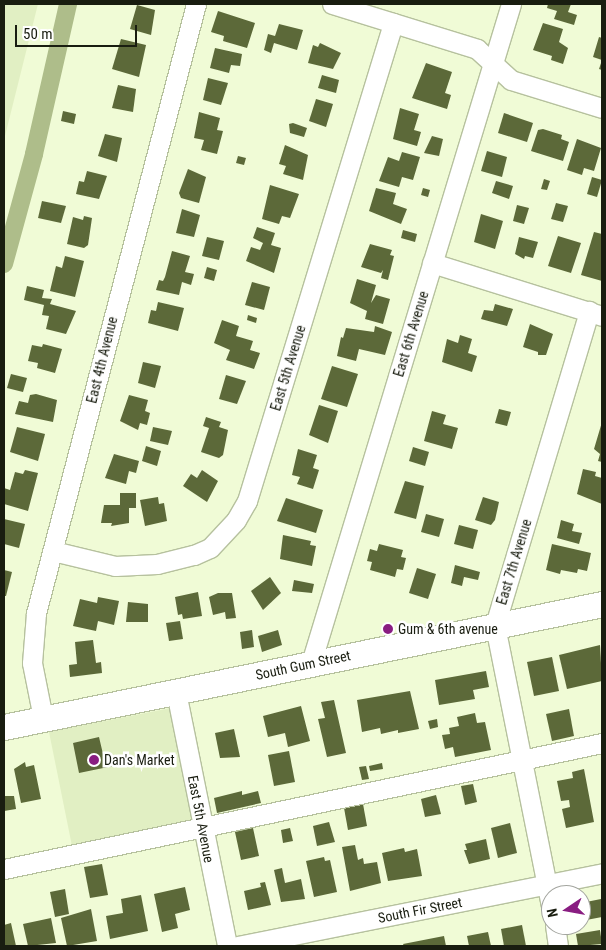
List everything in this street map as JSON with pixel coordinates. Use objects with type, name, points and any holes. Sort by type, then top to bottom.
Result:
[{"type":"main road","name":"South Gum Street","points":[[4,727],[602,604]]},
{"type":"street","name":"East 4th Avenue","points":[[42,718],[32,663],[32,637],[196,4]]},
{"type":"street","points":[[332,4],[477,48],[511,80],[602,108]]},
{"type":"street","name":"East 6th Avenue","points":[[311,663],[511,4]]},
{"type":"street","name":"East 5th Avenue","points":[[53,551],[115,566],[157,564],[194,555],[210,548],[236,520],[247,501],[393,23]]},
{"type":"street","points":[[432,264],[596,314]]},
{"type":"street","name":"East 7th Avenue","points":[[547,884],[495,625],[596,314]]},
{"type":"street","name":"East 5th Avenue","points":[[176,692],[227,946]]},
{"type":"street","points":[[4,869],[602,742]]},
{"type":"street","name":"South Fir Street","points":[[238,946],[602,873]]},
{"type":"shaded area","points":[[4,4],[38,4],[4,140]]},
{"type":"shaded area","points":[[171,708],[195,822],[72,846],[49,732]]},
{"type":"building","points":[[548,4],[571,4],[568,12],[577,15],[574,25],[554,19],[557,11],[547,8]]},
{"type":"building","points":[[137,5],[155,10],[151,35],[130,29]]},
{"type":"building","points":[[218,11],[255,23],[247,48],[223,41],[224,36],[211,32]]},
{"type":"building","points":[[543,23],[563,29],[559,42],[568,48],[563,64],[551,60],[552,56],[533,50]]},
{"type":"building","points":[[279,24],[303,30],[297,50],[274,43],[271,53],[264,50],[268,34],[275,36]]},
{"type":"building","points":[[599,37],[602,38],[602,60],[593,57]]},
{"type":"building","points":[[121,39],[146,45],[139,77],[112,69]]},
{"type":"building","points":[[320,43],[341,53],[333,69],[308,63],[313,45],[318,47]]},
{"type":"building","points":[[215,48],[242,54],[240,66],[231,65],[229,73],[210,68]]},
{"type":"building","points":[[426,63],[452,72],[445,93],[451,95],[447,109],[412,98]]},
{"type":"building","points":[[322,75],[339,80],[336,93],[318,88]]},
{"type":"building","points":[[208,78],[228,83],[221,105],[203,100]]},
{"type":"building","points":[[118,85],[136,89],[133,112],[112,108]]},
{"type":"building","points":[[316,99],[333,104],[326,127],[309,121]]},
{"type":"building","points":[[400,108],[419,114],[414,130],[421,132],[417,146],[393,139]]},
{"type":"building","points":[[63,111],[76,114],[74,124],[61,121]]},
{"type":"building","points":[[199,112],[220,118],[217,130],[223,131],[217,154],[201,150],[204,140],[194,138]]},
{"type":"building","points":[[504,113],[533,123],[527,142],[498,133]]},
{"type":"building","points":[[293,123],[307,128],[304,137],[290,133],[289,124]]},
{"type":"building","points":[[543,129],[562,135],[561,139],[569,142],[563,161],[531,151],[538,130]]},
{"type":"building","points":[[105,134],[122,138],[117,162],[98,156]]},
{"type":"building","points":[[432,136],[443,139],[439,156],[424,153]]},
{"type":"building","points":[[577,139],[601,148],[594,171],[584,168],[582,175],[567,170]]},
{"type":"building","points":[[285,145],[308,155],[303,180],[283,174],[286,166],[279,164]]},
{"type":"building","points":[[487,151],[507,157],[502,177],[481,171]]},
{"type":"building","points":[[402,152],[420,157],[413,180],[402,177],[399,187],[379,181],[388,157],[399,161]]},
{"type":"building","points":[[238,156],[246,158],[244,165],[236,163]]},
{"type":"building","points":[[188,169],[206,177],[199,203],[181,198],[179,193]]},
{"type":"building","points":[[87,171],[107,176],[99,199],[76,194],[79,181],[84,182]]},
{"type":"building","points":[[592,177],[602,180],[597,197],[587,194]]},
{"type":"building","points":[[544,179],[550,181],[547,190],[541,189]]},
{"type":"building","points":[[496,181],[513,186],[509,199],[492,193]]},
{"type":"building","points":[[270,185],[299,194],[290,218],[282,216],[279,224],[262,219]]},
{"type":"building","points":[[376,188],[396,193],[393,204],[407,209],[401,224],[369,211]]},
{"type":"building","points":[[423,188],[430,190],[428,197],[421,195]]},
{"type":"building","points":[[42,201],[66,206],[61,223],[38,218]]},
{"type":"building","points":[[556,203],[568,206],[563,222],[551,219]]},
{"type":"building","points":[[517,205],[529,208],[524,224],[513,221]]},
{"type":"building","points":[[182,209],[200,215],[194,237],[176,233]]},
{"type":"building","points":[[481,214],[503,221],[495,249],[474,242]]},
{"type":"building","points":[[84,216],[92,218],[88,245],[84,248],[67,244],[73,217],[83,220]]},
{"type":"building","points":[[257,227],[275,233],[271,245],[281,248],[274,273],[246,261],[251,247],[260,250],[263,243],[253,238]]},
{"type":"building","points":[[403,230],[417,234],[415,242],[401,238]]},
{"type":"building","points":[[594,232],[602,234],[602,281],[581,275]]},
{"type":"building","points":[[558,236],[581,243],[571,273],[548,266]]},
{"type":"building","points":[[207,237],[224,241],[219,260],[202,256]]},
{"type":"building","points":[[519,237],[538,242],[533,258],[525,256],[524,259],[515,254]]},
{"type":"building","points":[[370,244],[392,250],[390,255],[394,256],[388,280],[381,278],[383,270],[381,273],[361,267]]},
{"type":"building","points":[[172,251],[190,256],[185,272],[194,274],[191,285],[182,282],[179,295],[156,290],[159,280],[163,281],[165,277]]},
{"type":"building","points":[[65,256],[84,261],[75,297],[50,291],[56,266],[62,268]]},
{"type":"building","points":[[207,267],[217,270],[214,281],[204,278]]},
{"type":"building","points":[[357,279],[376,285],[371,303],[376,295],[390,299],[383,324],[365,319],[367,311],[350,303]]},
{"type":"building","points":[[252,282],[270,287],[264,310],[245,305]]},
{"type":"building","points":[[27,286],[44,290],[42,298],[52,299],[50,304],[76,311],[66,334],[46,329],[49,316],[42,315],[44,305],[24,300]]},
{"type":"building","points":[[158,302],[184,308],[178,331],[148,323],[151,310],[156,311]]},
{"type":"building","points":[[495,304],[513,309],[507,326],[481,319],[484,310],[493,311]]},
{"type":"building","points":[[248,315],[257,318],[256,323],[247,320]]},
{"type":"building","points":[[222,320],[239,326],[236,336],[253,341],[250,350],[260,353],[254,369],[226,360],[230,350],[214,343]]},
{"type":"building","points":[[530,324],[553,334],[546,355],[538,355],[538,352],[523,347]]},
{"type":"building","points":[[375,326],[392,332],[385,355],[359,349],[356,361],[337,356],[341,337],[343,338],[346,328],[374,332]]},
{"type":"building","points":[[460,335],[472,339],[468,353],[477,356],[472,372],[442,362],[447,339],[458,343]]},
{"type":"building","points":[[43,344],[62,349],[55,373],[37,368],[38,363],[28,361],[32,345],[42,347]]},
{"type":"building","points":[[143,362],[161,366],[155,388],[138,383]]},
{"type":"building","points":[[332,366],[358,374],[347,407],[321,399]]},
{"type":"building","points":[[11,374],[27,378],[23,392],[7,388]]},
{"type":"building","points":[[226,375],[246,381],[237,404],[219,399]]},
{"type":"building","points":[[36,394],[57,400],[53,422],[15,414],[19,401],[28,403],[30,395]]},
{"type":"building","points":[[129,395],[148,400],[145,411],[150,413],[147,425],[140,423],[138,430],[120,421]]},
{"type":"building","points":[[319,405],[338,411],[328,443],[309,435]]},
{"type":"building","points":[[499,409],[511,412],[507,426],[495,423]]},
{"type":"building","points":[[432,411],[446,415],[443,424],[458,428],[452,449],[424,441]]},
{"type":"building","points":[[206,417],[221,422],[219,427],[228,430],[223,455],[219,458],[201,452],[209,428],[203,426]]},
{"type":"building","points":[[602,422],[602,462],[598,461],[600,454],[594,449]]},
{"type":"building","points":[[17,427],[45,434],[38,461],[10,452]]},
{"type":"building","points":[[153,427],[172,431],[168,445],[150,441]]},
{"type":"building","points":[[146,446],[161,451],[157,466],[142,461]]},
{"type":"building","points":[[413,447],[429,452],[425,466],[409,461]]},
{"type":"building","points":[[298,449],[317,455],[313,468],[319,470],[313,489],[297,484],[300,477],[292,475]]},
{"type":"building","points":[[114,454],[139,461],[136,473],[129,471],[126,484],[105,478]]},
{"type":"building","points":[[583,469],[596,472],[595,476],[602,478],[602,504],[577,494]]},
{"type":"building","points":[[25,470],[38,473],[28,511],[4,504],[4,488],[10,490],[15,472],[23,474]]},
{"type":"building","points":[[202,470],[218,481],[207,502],[183,486],[191,474],[197,478]]},
{"type":"building","points":[[405,481],[424,486],[416,519],[394,513]]},
{"type":"building","points":[[120,493],[136,493],[136,508],[129,508],[129,523],[111,526],[112,523],[101,523],[104,505],[120,505]]},
{"type":"building","points":[[158,497],[159,504],[164,503],[167,521],[145,526],[140,500]]},
{"type":"building","points":[[483,497],[499,502],[495,520],[491,525],[475,520]]},
{"type":"building","points":[[286,498],[323,510],[316,533],[277,521]]},
{"type":"building","points":[[426,514],[444,519],[439,537],[421,532]]},
{"type":"building","points":[[4,519],[25,524],[19,548],[4,544]]},
{"type":"building","points":[[561,520],[574,524],[572,531],[582,533],[579,544],[557,538]]},
{"type":"building","points":[[459,525],[478,530],[473,549],[454,544]]},
{"type":"building","points":[[283,535],[311,541],[310,545],[316,546],[312,566],[280,559]]},
{"type":"building","points":[[379,544],[403,550],[401,557],[406,558],[403,570],[397,569],[395,577],[370,570],[372,562],[367,561],[370,549],[377,551]]},
{"type":"building","points":[[552,544],[591,553],[587,571],[578,569],[577,573],[561,570],[560,574],[546,570]]},
{"type":"building","points":[[455,565],[480,572],[478,580],[464,577],[462,586],[451,583]]},
{"type":"building","points":[[417,568],[436,574],[428,599],[409,593]]},
{"type":"building","points":[[4,570],[12,572],[6,596],[4,596]]},
{"type":"building","points":[[270,577],[281,593],[263,610],[251,591]]},
{"type":"building","points":[[294,580],[314,584],[312,593],[292,591]]},
{"type":"building","points":[[198,592],[202,616],[183,619],[182,614],[178,615],[175,597]]},
{"type":"building","points":[[218,593],[232,593],[236,618],[226,619],[225,612],[213,615],[209,597]]},
{"type":"building","points":[[98,597],[119,601],[114,625],[98,621],[96,631],[73,626],[80,599],[97,603]]},
{"type":"building","points":[[128,602],[148,604],[148,622],[126,622]]},
{"type":"building","points":[[180,621],[183,639],[169,641],[166,623]]},
{"type":"building","points":[[252,630],[254,647],[242,649],[240,632]]},
{"type":"building","points":[[278,630],[282,645],[262,652],[258,636]]},
{"type":"building","points":[[93,640],[96,663],[101,662],[102,673],[70,677],[69,665],[77,664],[75,642]]},
{"type":"building","points":[[600,645],[602,681],[567,689],[559,655]]},
{"type":"building","points":[[552,657],[559,691],[534,696],[527,662]]},
{"type":"building","points":[[486,671],[489,687],[473,690],[475,699],[439,705],[435,680]]},
{"type":"building","points":[[410,691],[419,729],[398,733],[398,730],[381,734],[380,728],[362,732],[357,700]]},
{"type":"building","points":[[334,700],[346,753],[327,757],[318,719],[325,718],[321,702]]},
{"type":"building","points":[[301,706],[310,741],[288,747],[285,733],[268,737],[263,716]]},
{"type":"building","points":[[569,709],[574,736],[552,741],[546,714]]},
{"type":"building","points":[[475,713],[477,723],[485,722],[491,750],[455,757],[453,747],[445,749],[442,735],[450,734],[449,728],[459,726],[457,717]]},
{"type":"building","points":[[437,719],[438,727],[430,729],[428,721]]},
{"type":"building","points":[[234,729],[240,757],[220,758],[215,733]]},
{"type":"building","name":"Dan's Market","points":[[99,737],[103,754],[110,753],[113,766],[79,773],[73,743]]},
{"type":"building","points":[[289,751],[295,782],[274,786],[268,755]]},
{"type":"building","points":[[25,762],[26,767],[34,765],[41,799],[21,803],[14,769]]},
{"type":"building","points":[[382,763],[383,769],[370,771],[369,766]]},
{"type":"building","points":[[366,766],[369,779],[362,780],[359,767]]},
{"type":"building","points":[[584,769],[594,822],[566,828],[562,809],[570,807],[569,800],[561,801],[557,781],[573,778],[572,772]]},
{"type":"building","points":[[473,784],[477,802],[465,805],[461,786]]},
{"type":"building","points":[[242,791],[242,795],[258,791],[261,803],[217,813],[214,798]]},
{"type":"building","points":[[436,795],[441,814],[425,817],[421,799]]},
{"type":"building","points":[[4,796],[14,796],[16,809],[4,811]]},
{"type":"building","points":[[363,804],[367,826],[348,830],[344,808]]},
{"type":"building","points":[[329,822],[335,842],[317,846],[313,826]]},
{"type":"building","points":[[510,823],[517,853],[498,858],[491,828]]},
{"type":"building","points":[[253,828],[259,856],[241,860],[235,832]]},
{"type":"building","points":[[290,828],[293,841],[283,843],[281,830]]},
{"type":"building","points":[[486,839],[490,859],[469,864],[464,850],[467,850],[465,844]]},
{"type":"building","points":[[355,845],[358,860],[363,858],[364,864],[377,862],[381,883],[350,891],[342,847]]},
{"type":"building","points":[[404,848],[405,852],[417,849],[422,876],[388,881],[382,853]]},
{"type":"building","points":[[324,857],[325,861],[330,860],[337,892],[314,897],[306,861]]},
{"type":"building","points":[[102,864],[108,895],[90,898],[84,867]]},
{"type":"building","points":[[282,868],[285,883],[301,879],[305,899],[281,902],[274,870]]},
{"type":"building","points":[[265,882],[271,905],[248,910],[244,891],[261,887],[260,883]]},
{"type":"building","points":[[185,887],[190,910],[175,914],[178,928],[162,932],[154,894]]},
{"type":"building","points":[[65,889],[69,914],[55,917],[50,892]]},
{"type":"building","points":[[141,895],[148,931],[110,939],[106,916],[123,913],[121,899]]},
{"type":"building","points":[[601,899],[602,917],[591,919],[591,901]]},
{"type":"building","points":[[91,909],[97,941],[67,946],[61,918]]},
{"type":"building","points":[[51,918],[56,943],[28,946],[23,924]]},
{"type":"building","points":[[11,923],[16,946],[4,946],[4,925]]},
{"type":"building","points":[[522,925],[526,946],[504,946],[501,929]]},
{"type":"building","points":[[600,930],[602,944],[578,946],[576,935],[591,935],[591,932]]},
{"type":"building","points":[[488,932],[491,946],[469,946],[467,936]]},
{"type":"building","points":[[444,936],[446,946],[404,946],[403,944]]},
{"type":"waterway","points":[[4,264],[34,154],[68,4]]},
{"type":"place","name":"Gum & 6th avenue","points":[[388,629]]},
{"type":"place","name":"Dan's Market","points":[[94,760]]}]
